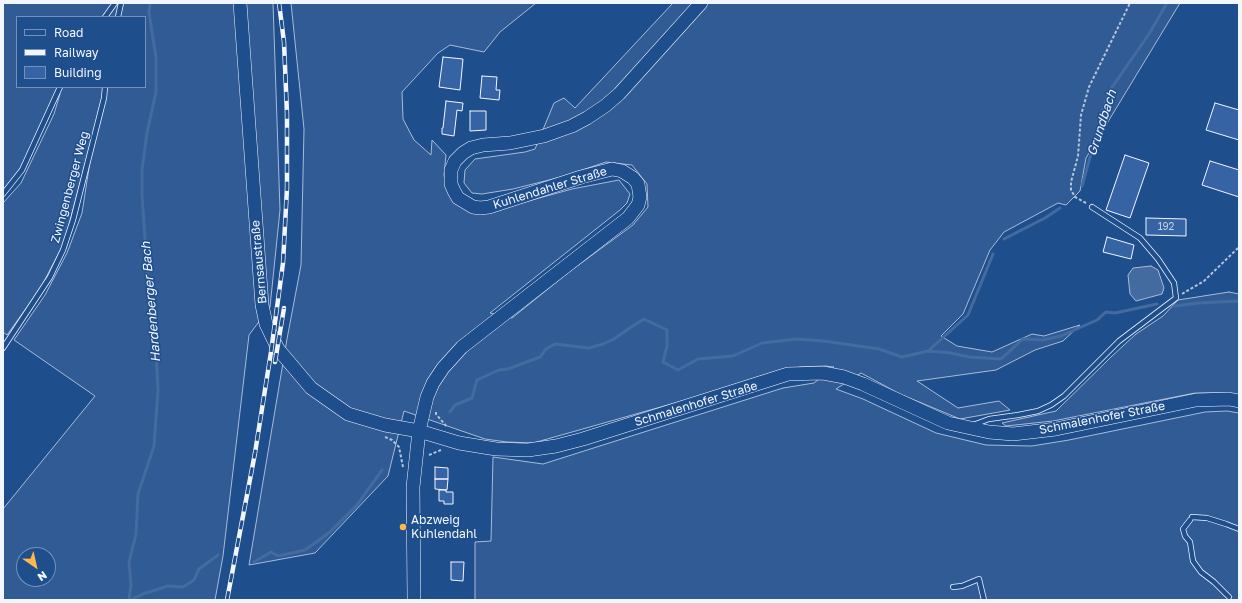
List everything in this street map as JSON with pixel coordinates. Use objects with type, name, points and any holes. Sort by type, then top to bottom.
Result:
[{"type":"main road","name":"Bernsaustraße","points":[[240,3],[262,305],[266,324],[278,349],[311,388],[348,414],[385,425],[419,431]]},
{"type":"main road","name":"Kuhlendahler Straße","points":[[414,600],[413,486],[419,431],[427,397],[434,383],[443,368],[462,347],[628,218],[638,205],[640,197],[638,184],[633,178],[622,171],[612,169],[489,207],[473,207],[458,198],[451,184],[451,170],[455,161],[462,153],[471,148],[537,138],[572,126],[587,118],[619,94],[701,3]]},
{"type":"main road","name":"Schmalenhofer Straße","points":[[419,431],[459,443],[496,449],[528,450],[556,446],[583,439],[788,374],[823,373],[844,377],[863,384],[948,423],[989,432],[1014,434],[1056,429],[1196,400],[1229,399],[1239,401]]},
{"type":"lane","points":[[106,16],[115,3]]},
{"type":"lane","points":[[118,16],[121,3]]},
{"type":"lane","points":[[3,194],[22,170],[60,88]]},
{"type":"lane","name":"Zwingenberger Weg","points":[[3,348],[50,277],[63,250],[73,220],[104,98],[105,88]]},
{"type":"lane","points":[[1092,207],[1140,238],[1158,259],[1174,283],[1176,298]]},
{"type":"lane","name":"Schmalenhofer Straße","points":[[966,428],[989,418],[1032,412],[1051,405],[1064,396],[1119,341],[1176,298]]},
{"type":"lane","points":[[1229,597],[1201,572],[1193,562],[1190,542],[1185,536],[1183,529],[1191,518],[1207,518],[1239,529]]},
{"type":"lane","points":[[953,587],[962,586],[979,579],[984,600]]},
{"type":"path","points":[[1092,207],[1076,197],[1071,190],[1071,182],[1078,156],[1081,114],[1089,87],[1130,3]]},
{"type":"path","points":[[1176,298],[1204,281],[1239,247]]},
{"type":"path","points":[[385,437],[392,440],[399,447],[403,466],[424,469],[429,454],[443,450]]},
{"type":"shaded area","points":[[3,3],[273,3],[280,210],[270,307],[249,335],[223,556],[215,600],[3,600],[3,509],[95,396],[14,340],[45,295],[67,253],[82,213],[96,123],[64,243],[40,289],[7,335],[3,332],[3,203],[21,183],[54,114],[60,94],[21,167],[3,190]]},
{"type":"shaded area","points":[[291,3],[536,3],[500,32],[484,52],[450,45],[438,53],[402,92],[403,119],[414,140],[431,155],[432,140],[446,155],[444,175],[446,186],[492,211],[572,189],[619,180],[630,194],[627,203],[620,210],[490,313],[512,318],[569,272],[633,225],[648,207],[647,184],[632,165],[606,162],[561,177],[513,189],[482,194],[472,193],[464,183],[465,170],[475,159],[525,152],[535,149],[554,103],[564,98],[575,108],[673,3],[1180,3],[1086,158],[1080,191],[1066,205],[1058,203],[1004,232],[990,250],[963,314],[941,336],[957,346],[992,352],[1032,334],[1044,336],[1080,325],[1063,341],[1035,350],[996,370],[917,381],[958,408],[999,401],[1010,410],[960,419],[900,394],[861,373],[836,389],[863,399],[936,433],[986,445],[1032,446],[1069,440],[1205,412],[1227,411],[1239,413],[1239,600],[475,600],[475,542],[491,541],[493,457],[543,464],[783,388],[814,383],[834,367],[825,366],[800,367],[764,375],[689,399],[533,443],[485,439],[404,411],[388,476],[315,553],[249,565],[301,265],[304,129]]},
{"type":"shaded area","points":[[1151,266],[1158,270],[1164,288],[1162,294],[1136,301],[1130,294],[1128,275],[1133,268]]},
{"type":"shaded area","points":[[1229,292],[1239,294],[1239,395],[1228,393],[1195,393],[1053,421],[1006,426],[1002,423],[1056,411],[1136,334],[1163,316],[1178,300]]},
{"type":"building","points":[[443,57],[463,59],[460,90],[439,87]]},
{"type":"building","points":[[482,76],[497,77],[496,90],[500,90],[499,100],[480,98]]},
{"type":"building","points":[[446,101],[463,103],[462,111],[457,110],[454,136],[442,134]]},
{"type":"building","points":[[1215,103],[1239,110],[1239,140],[1206,130]]},
{"type":"building","points":[[470,111],[486,111],[486,130],[470,131]]},
{"type":"building","points":[[1125,155],[1149,163],[1130,218],[1106,210]]},
{"type":"building","points":[[1210,161],[1239,170],[1239,197],[1202,185]]},
{"type":"building","points":[[1146,218],[1186,219],[1186,236],[1146,235]]},
{"type":"building","points":[[1107,237],[1134,245],[1131,259],[1103,252]]},
{"type":"building","points":[[435,467],[448,468],[448,479],[435,479]]},
{"type":"building","points":[[435,479],[448,479],[447,490],[435,489]]},
{"type":"building","points":[[439,490],[453,492],[453,504],[444,504],[444,501],[439,501]]},
{"type":"building","points":[[451,562],[464,562],[463,581],[451,580]]},
{"type":"waterway","name":"Hardenberger Bach","points":[[129,600],[131,585],[129,562],[136,534],[138,494],[154,446],[158,391],[155,328],[149,297],[142,195],[142,170],[147,133],[156,92],[156,57],[149,13],[150,3]]},
{"type":"waterway","name":"Grundbach","points":[[1082,186],[1108,93],[1149,34],[1167,3]]},
{"type":"waterway","name":"Grundbach","points":[[1004,239],[1045,218],[1060,208]]},
{"type":"waterway","name":"Grundbach","points":[[928,351],[968,315],[993,254]]},
{"type":"waterway","points":[[1175,306],[1239,301]]},
{"type":"waterway","points":[[450,412],[455,405],[472,398],[477,380],[499,370],[508,369],[540,357],[546,349],[555,344],[589,348],[603,344],[614,339],[644,319],[667,330],[667,346],[663,362],[678,370],[698,359],[733,356],[762,343],[797,339],[824,341],[879,349],[902,357],[928,351],[951,353],[969,357],[1001,359],[1023,339],[1043,340],[1061,336],[1097,320],[1106,312],[1115,313],[1157,304]]},
{"type":"waterway","points":[[254,562],[271,552],[278,556],[305,550],[330,532],[357,505],[382,470]]},
{"type":"waterway","points":[[130,600],[168,586],[183,587],[194,580],[199,569],[218,555]]},
{"type":"railway","points":[[227,600],[255,453],[283,263],[287,188],[287,114],[284,42],[279,3]]},
{"type":"railway","points":[[275,362],[284,308]]},
{"type":"place","name":"Abzweig Kuhlendahl","points":[[403,527]]}]
